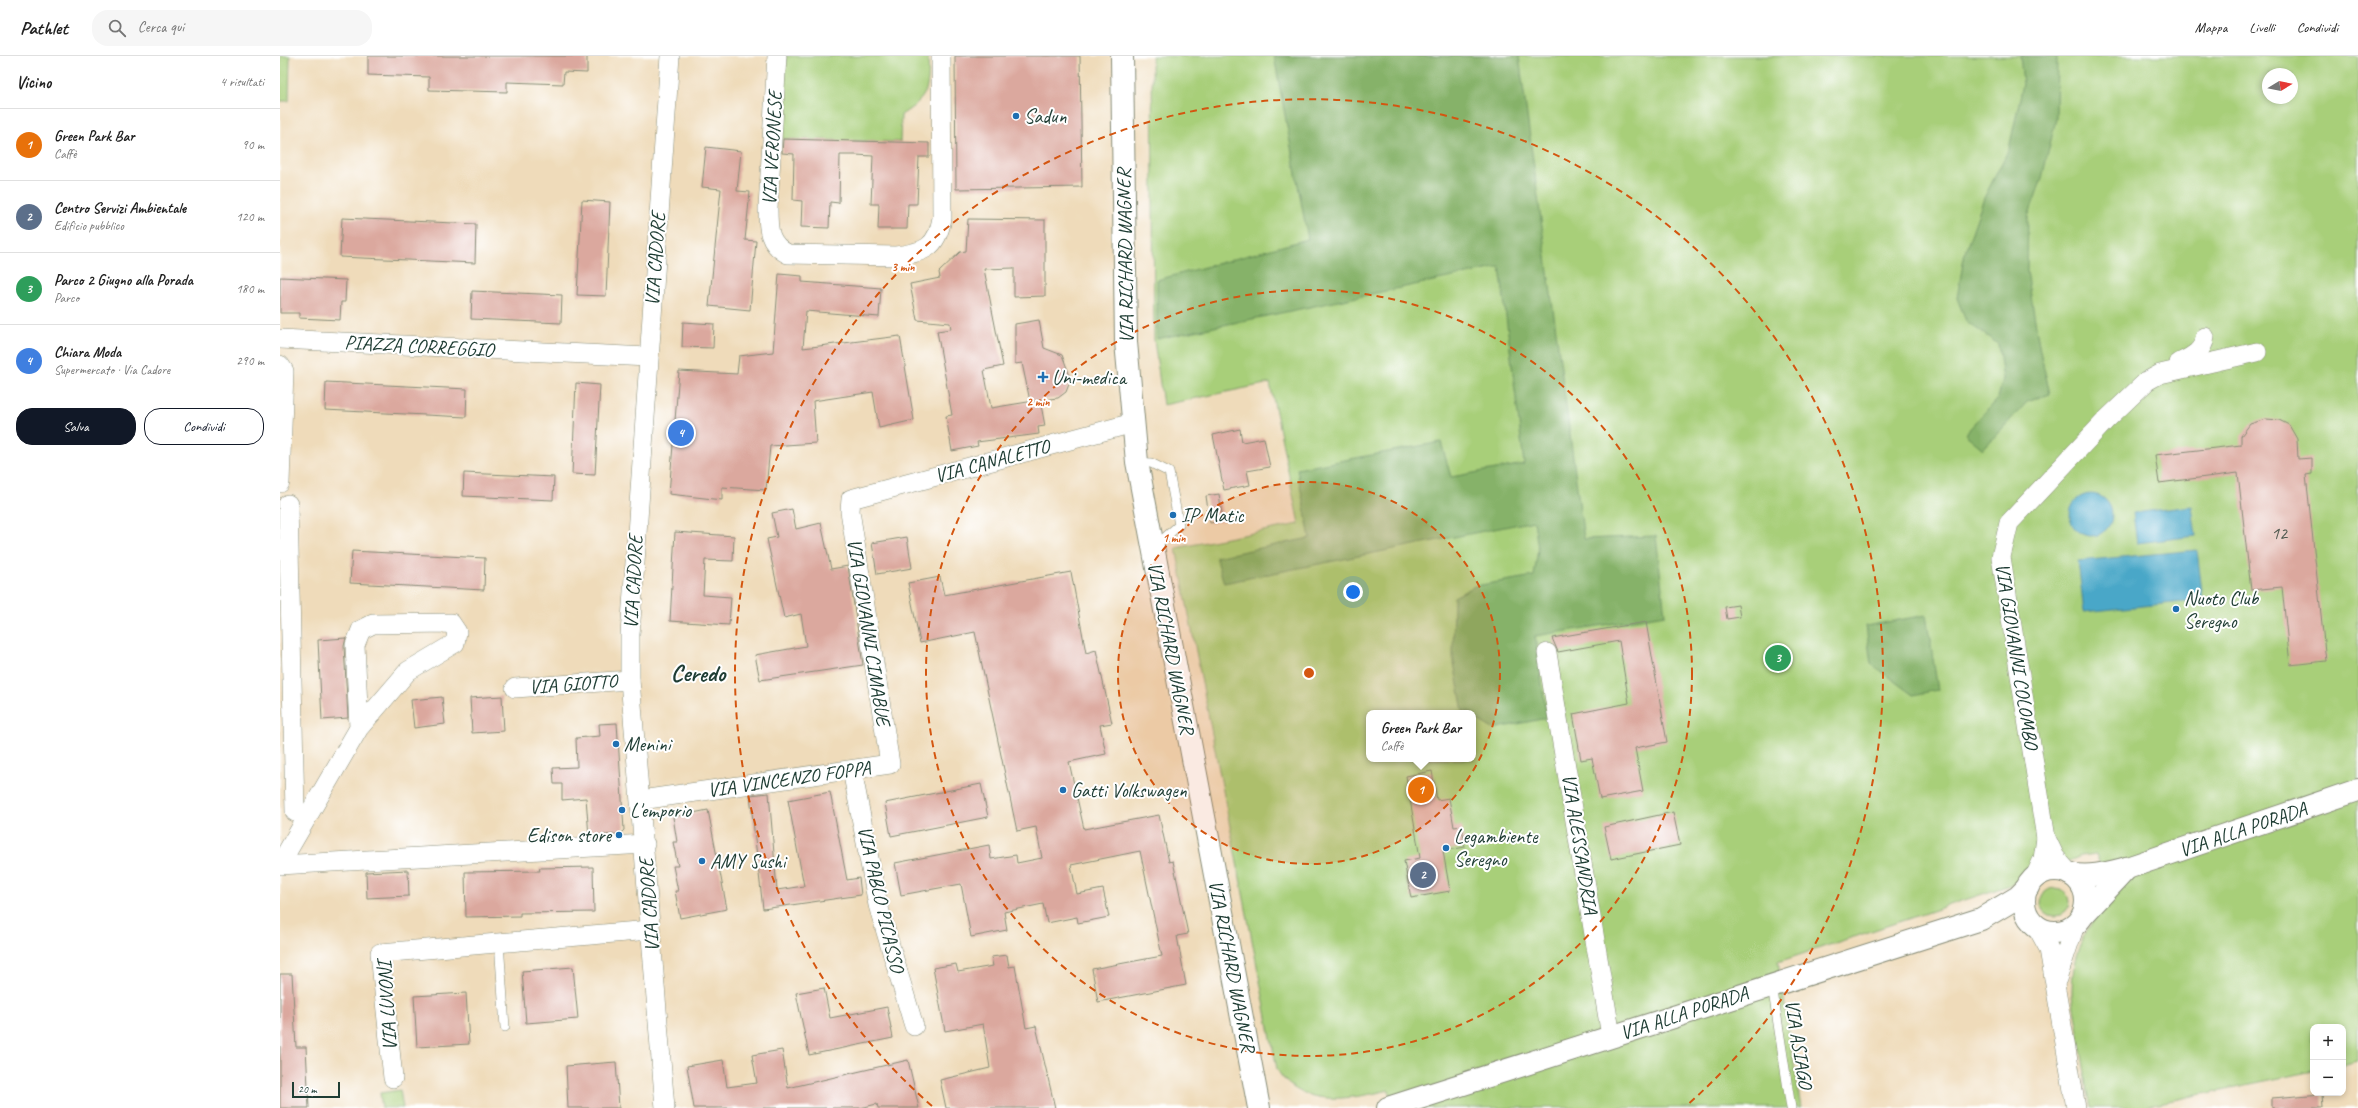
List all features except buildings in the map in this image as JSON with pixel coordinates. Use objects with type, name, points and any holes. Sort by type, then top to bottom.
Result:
[{"type":"street","name":"VIA CADORE","points":[[665,1108],[650,930],[645,844],[630,680],[630,635],[648,357],[670,56]]},
{"type":"street","name":"VIA VERONESE","points":[[777,56],[768,208],[768,230],[771,240],[778,249],[788,254],[896,256],[914,254],[925,249],[934,242],[940,231],[942,218],[941,56]]},
{"type":"street","name":"VIA RICHARD WAGNER","points":[[1122,56],[1126,342],[1137,462],[1152,549],[1261,1103]]},
{"type":"street","points":[[2160,374],[2197,353],[2204,346],[2205,337]]},
{"type":"street","name":"PIAZZA CORREGGIO","points":[[280,339],[648,357]]},
{"type":"street","name":"VIA GIOVANNI COLOMBO","points":[[2070,874],[2055,857],[2046,838],[2001,557],[2009,523],[2107,419],[2147,381],[2160,374],[2257,352]]},
{"type":"street","points":[[280,365],[284,371],[280,483]]},
{"type":"street","name":"VIA CANALETTO","points":[[851,499],[1133,423]]},
{"type":"street","name":"VIA GIOVANNI CIMABUE","points":[[851,499],[850,510],[890,764]]},
{"type":"street","points":[[288,504],[295,812]]},
{"type":"street","points":[[280,865],[359,728],[408,671],[455,643],[457,632],[451,623],[372,624],[361,630],[355,644],[359,728]]},
{"type":"street","name":"VIA ALESSANDRIA","points":[[1548,652],[1611,1036]]},
{"type":"street","name":"VIA GIOTTO","points":[[515,688],[630,680]]},
{"type":"street","name":"VIA VINCENZO FOPPA","points":[[641,800],[890,764]]},
{"type":"street","name":"VIA PABLO PICASSO","points":[[852,770],[878,906],[914,1026]]},
{"type":"street","points":[[294,782],[319,798]]},
{"type":"street","name":"VIA ALLA PORADA","points":[[2070,874],[2095,876],[2127,868],[2358,790]]},
{"type":"street","name":"VIA GIOVANNI COLOMBO","points":[[2031,883],[2043,859],[2046,838]]},
{"type":"street","points":[[280,865],[645,844]]},
{"type":"street","name":"VIA ALLA PORADA","points":[[2079,920],[2127,868]]},
{"type":"street","points":[[2056,982],[2079,920],[2086,907],[2085,892],[2082,885],[2070,874],[2051,870],[2031,883],[2024,905],[2049,950],[2056,982],[2076,1108]]},
{"type":"street","name":"VIA ALLA PORADA","points":[[1388,1108],[1981,919],[2018,897],[2031,883]]},
{"type":"street","name":"VIA ALLA PORADA","points":[[1981,919],[2014,918],[2034,924]]},
{"type":"street","points":[[2034,924],[2053,932],[2068,930],[2079,920]]},
{"type":"street","name":"VIA LUVONI","points":[[393,1078],[380,953],[650,930]]},
{"type":"lane","points":[[1137,462],[1152,463],[1169,472],[1179,525],[1152,549]]},
{"type":"lane","points":[[499,943],[506,1027]]},
{"type":"lane","name":"VIA ASIAGO","points":[[1772,985],[1791,1108]]},
{"type":"green space","points":[[280,56],[290,56],[289,101],[280,101]]},
{"type":"green space","points":[[786,56],[928,56],[928,84],[923,97],[918,103],[901,115],[900,142],[782,139]]},
{"type":"green space","points":[[1152,56],[2358,56],[2358,1061],[2346,1064],[2346,1024],[2310,1024],[2310,1072],[2135,1108],[2091,1108],[2072,996],[2074,966],[2081,942],[2094,920],[2112,897],[2096,854],[2081,856],[2013,884],[1778,962],[1801,1108],[1393,1108],[1389,1090],[1373,1094],[1341,1098],[1326,1098],[1311,1095],[1298,1090],[1286,1082],[1277,1069],[1176,548],[1299,524],[1270,383],[1163,405],[1154,340]]},
{"type":"green space","points":[[1274,56],[1519,56],[1584,539],[1656,536],[1665,615],[1535,636],[1547,718],[1493,729],[1476,719],[1476,710],[1463,710],[1453,658],[1454,597],[1475,586],[1534,576],[1538,549],[1534,521],[1224,583],[1216,557],[1310,538],[1297,469],[1441,442],[1451,477],[1524,464],[1500,267],[1157,339],[1157,280],[1308,239]]},
{"type":"green space","points":[[2020,56],[2057,56],[2056,119],[2042,178],[2028,217],[2027,271],[2040,351],[2050,394],[2027,402],[1983,449],[1965,434],[1998,398],[2003,379],[1998,344],[1966,321],[1957,298],[1965,252],[1984,198],[2009,149],[2023,84]]},
{"type":"green space","points":[[1926,615],[1938,690],[1913,695],[1871,664],[1866,626]]},
{"type":"green space","points":[[2055,888],[2061,889],[2065,892],[2068,896],[2068,908],[2065,912],[2061,915],[2055,916],[2049,915],[2045,912],[2042,908],[2041,902],[2042,896],[2045,892],[2049,889]]},
{"type":"green space","points":[[400,1090],[403,1108],[382,1108],[380,1093]]},
{"type":"water","points":[[2087,494],[2095,494],[2103,497],[2109,503],[2112,515],[2109,527],[2103,533],[2095,536],[2087,536],[2079,533],[2073,527],[2070,519],[2070,511],[2073,503],[2079,497]]},
{"type":"water","points":[[2192,506],[2196,536],[2137,543],[2133,513]]},
{"type":"water","points":[[2197,550],[2203,600],[2084,612],[2078,561]]},
{"type":"place","name":"Sadun","points":[[1016,116]]},
{"type":"place","name":"Uni-medica","points":[[1043,377]]},
{"type":"place","name":"Chiara Moda","points":[[681,433]]},
{"type":"place","name":"IP Matic","points":[[1173,515]]},
{"type":"place","name":"Nuoto Club Seregno","points":[[2176,609]]},
{"type":"place","name":"Parco 2 Giugno alla Porada","points":[[1778,658]]},
{"type":"place","name":"Menini","points":[[616,744]]},
{"type":"place","name":"Gatti Volkswagen","points":[[1063,790]]},
{"type":"place","name":"Green Park Bar","points":[[1421,790]]},
{"type":"place","name":"L'emporio","points":[[622,810]]},
{"type":"place","name":"Edison store","points":[[619,835]]},
{"type":"place","name":"Legambiente Seregno","points":[[1446,848]]},
{"type":"place","name":"AMY Sushi","points":[[702,861]]},
{"type":"place","name":"Centro Servizi Ambientale","points":[[1423,875]]},
{"type":"district","name":"Ceredo","points":[[698,673]]}]
